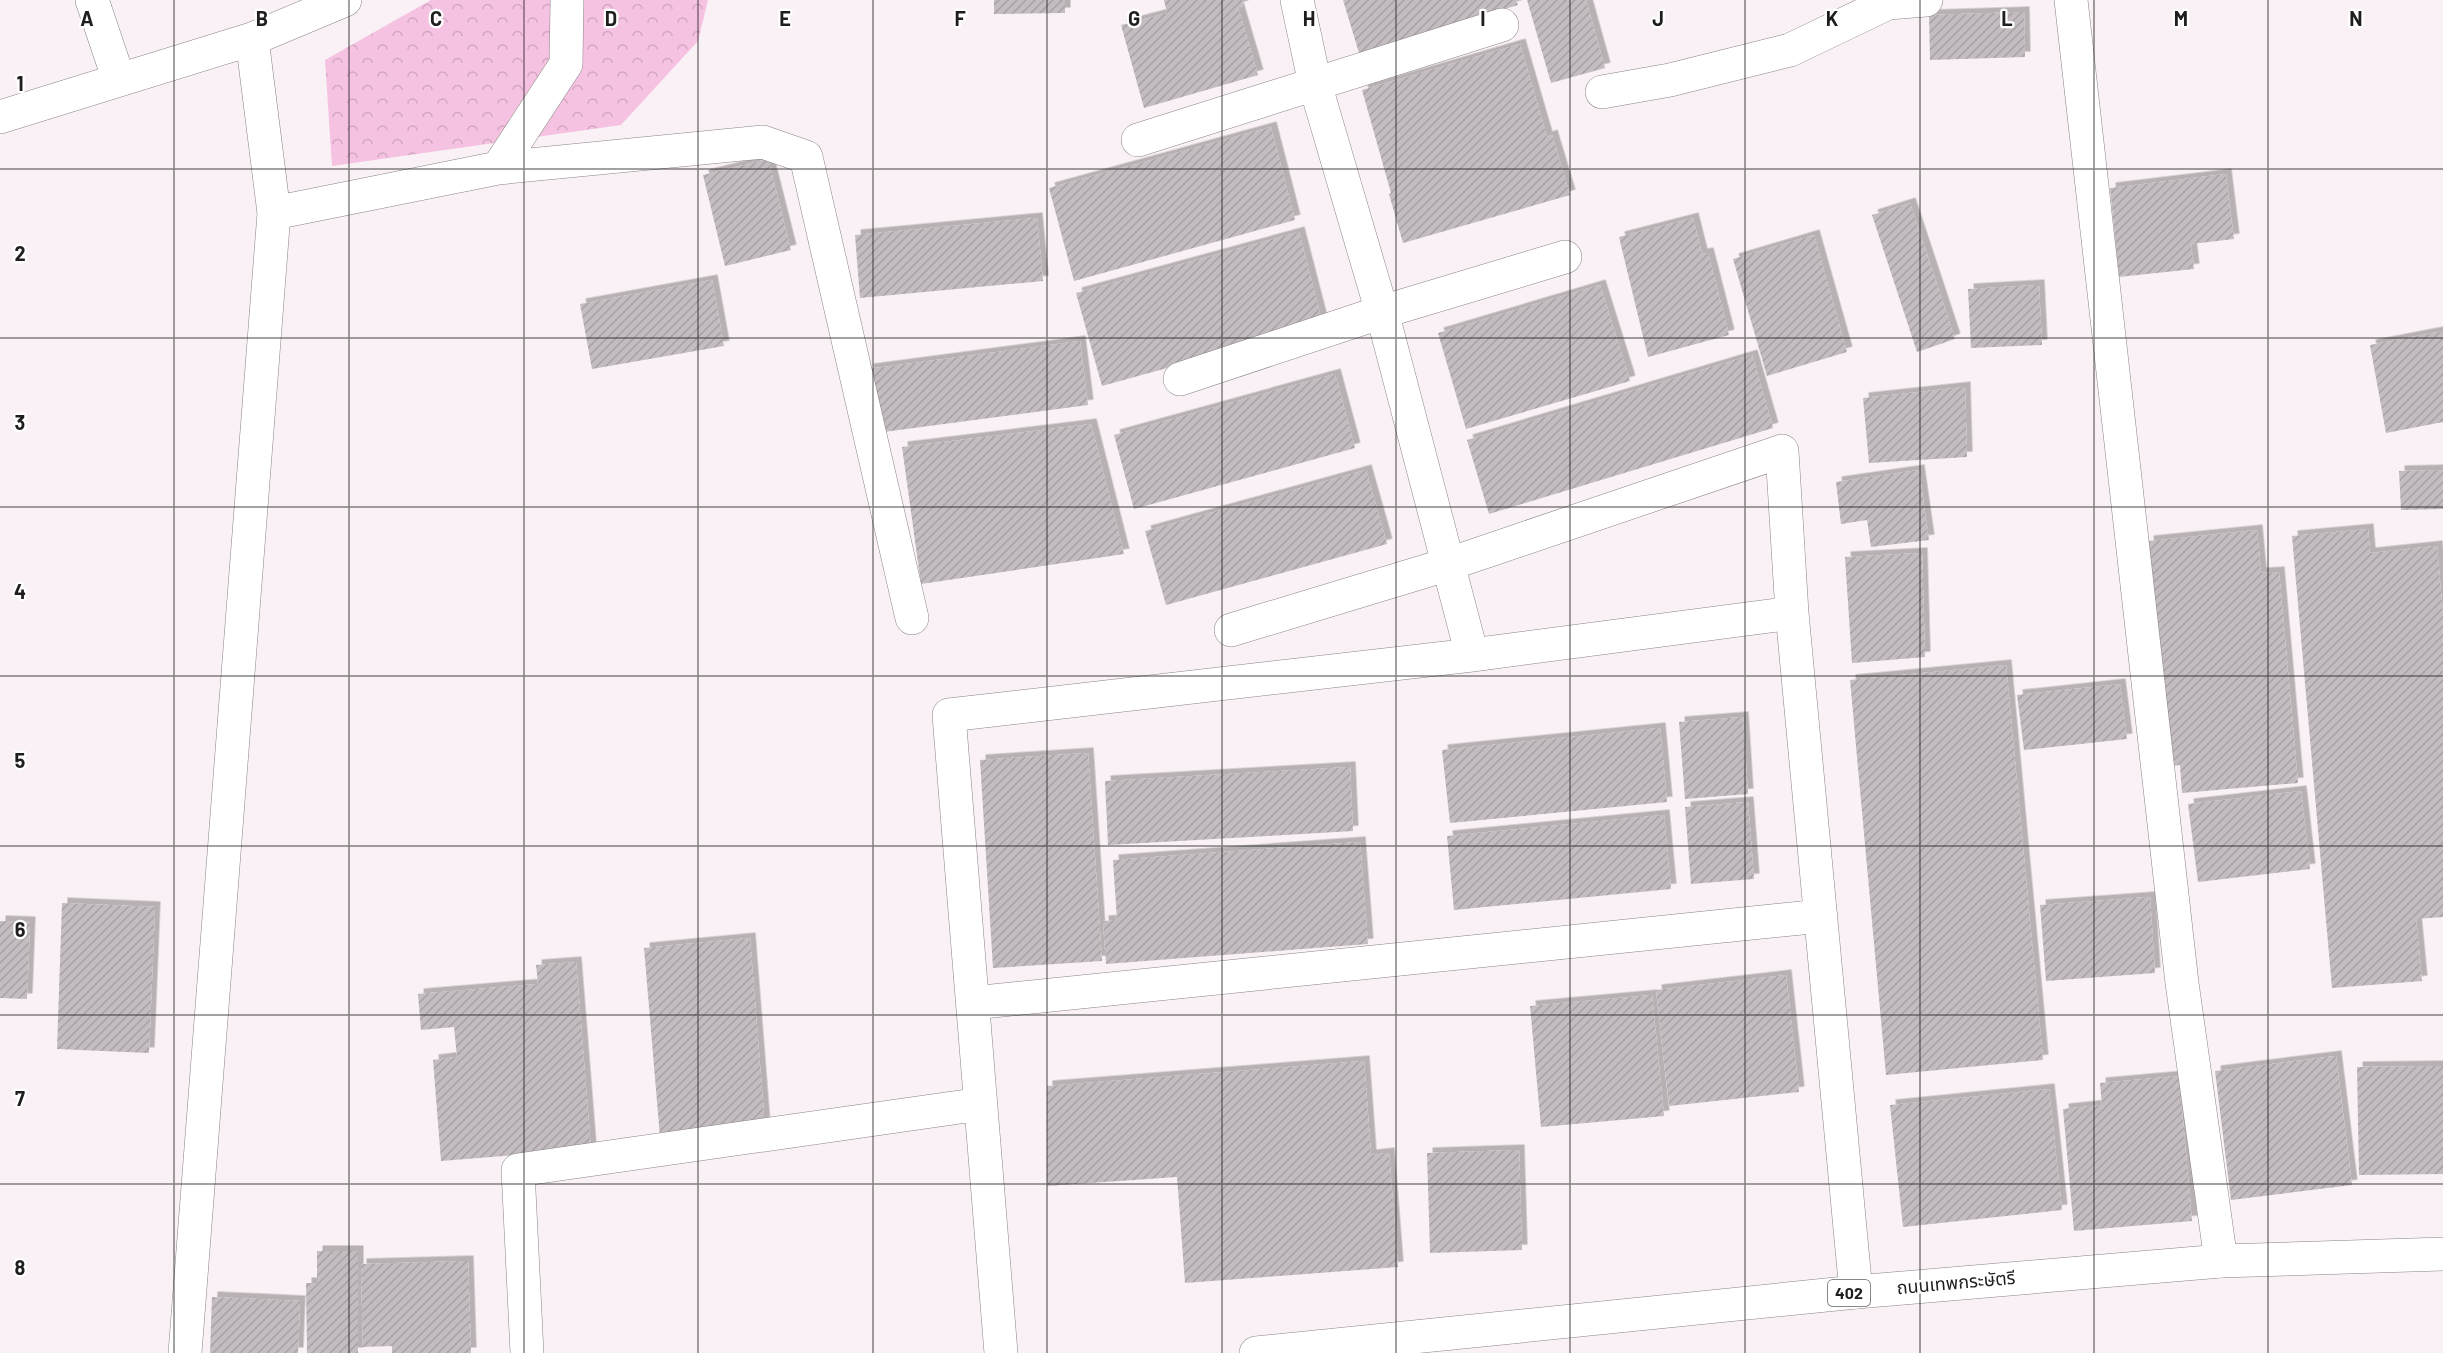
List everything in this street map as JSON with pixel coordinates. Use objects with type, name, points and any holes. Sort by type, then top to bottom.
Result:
[{"type":"street","points":[[92,0],[119,80]]},
{"type":"street","points":[[0,117],[252,39],[345,0]]},
{"type":"street","points":[[498,168],[566,64],[567,0]]},
{"type":"street","points":[[1297,0],[1315,84],[1382,312],[1472,655]]},
{"type":"street","points":[[1602,92],[1670,81],[1790,50],[1888,3],[1926,0]]},
{"type":"street","points":[[2071,0],[2182,983],[2221,1261]]},
{"type":"street","points":[[1138,140],[1502,25]]},
{"type":"street","points":[[185,1353],[274,213],[252,39]]},
{"type":"street","points":[[274,213],[498,168],[763,142],[806,157],[912,618]]},
{"type":"street","points":[[1180,379],[1382,312],[1565,257]]},
{"type":"street","points":[[1231,630],[1449,564],[1782,451],[1792,613],[1856,1292]]},
{"type":"street","points":[[1001,1353],[949,716],[1472,655],[1792,613]]},
{"type":"street","points":[[973,1004],[1821,916]]},
{"type":"street","points":[[527,1353],[518,1170],[981,1104]]},
{"type":"street","name":"ถนนเทพกระษัตรี","points":[[1256,1353],[1856,1292],[2221,1261],[2443,1254]]},
{"type":"green space","points":[[431,0],[708,0],[698,41],[621,125],[332,166],[325,60]]},
{"type":"building","points":[[994,0],[1065,0],[1065,13],[994,14]]},
{"type":"building","points":[[1164,0],[1242,0],[1243,6],[1238,7],[1258,75],[1144,108],[1121,25],[1167,13]]},
{"type":"building","points":[[1343,0],[1516,0],[1518,5],[1359,53]]},
{"type":"building","points":[[1527,0],[1586,0],[1605,68],[1551,83]]},
{"type":"building","points":[[2024,12],[2025,57],[1930,60],[1929,15]]},
{"type":"building","points":[[1520,44],[1547,137],[1552,135],[1570,195],[1403,243],[1362,90]]},
{"type":"building","points":[[1271,127],[1295,220],[1074,281],[1049,188]]},
{"type":"building","points":[[768,159],[791,250],[725,266],[703,175]]},
{"type":"building","points":[[2226,174],[2234,239],[2191,244],[2194,269],[2119,277],[2110,188]]},
{"type":"building","points":[[1910,203],[1955,339],[1917,352],[1872,215]]},
{"type":"building","points":[[1037,218],[1043,281],[860,298],[855,235]]},
{"type":"building","points":[[1693,218],[1702,254],[1708,253],[1729,335],[1648,357],[1619,237]]},
{"type":"building","points":[[1299,232],[1323,325],[1102,386],[1076,293]]},
{"type":"building","points":[[1814,235],[1847,352],[1767,376],[1733,259]]},
{"type":"building","points":[[712,280],[724,346],[592,369],[580,304]]},
{"type":"building","points":[[1600,285],[1630,381],[1466,429],[1438,333]]},
{"type":"building","points":[[2039,285],[2042,345],[1971,348],[1968,289]]},
{"type":"building","points":[[2443,331],[2443,422],[2386,433],[2370,345]]},
{"type":"building","points":[[1080,341],[1088,405],[876,433],[868,369]]},
{"type":"building","points":[[1752,355],[1773,428],[1489,514],[1467,440]]},
{"type":"building","points":[[1335,374],[1355,448],[1134,509],[1114,435]]},
{"type":"building","points":[[1965,387],[1967,457],[1869,463],[1863,398]]},
{"type":"building","points":[[1091,424],[1124,554],[921,584],[902,447]]},
{"type":"building","points":[[1366,470],[1387,544],[1166,605],[1145,531]]},
{"type":"building","points":[[1919,470],[1929,540],[1871,547],[1867,520],[1841,524],[1836,482]]},
{"type":"building","points":[[2443,470],[2443,509],[2401,510],[2399,471]]},
{"type":"building","points":[[2368,529],[2370,553],[2437,546],[2443,616],[2443,917],[2416,919],[2422,981],[2332,988],[2292,536]]},
{"type":"building","points":[[2257,530],[2261,573],[2279,572],[2298,783],[2182,793],[2180,765],[2172,766],[2148,541]]},
{"type":"building","points":[[1922,553],[1925,657],[1852,663],[1845,557]]},
{"type":"building","points":[[2006,665],[2043,1060],[1886,1075],[1850,680]]},
{"type":"building","points":[[2120,684],[2127,739],[2024,750],[2017,695]]},
{"type":"building","points":[[1743,717],[1748,794],[1685,799],[1679,722]]},
{"type":"building","points":[[1660,728],[1667,802],[1450,823],[1442,750]]},
{"type":"building","points":[[1088,753],[1102,961],[993,968],[980,760]]},
{"type":"building","points":[[1350,767],[1353,831],[1108,845],[1105,781]]},
{"type":"building","points":[[2301,791],[2310,869],[2198,882],[2188,804]]},
{"type":"building","points":[[1748,802],[1754,879],[1691,884],[1685,807]]},
{"type":"building","points":[[1664,815],[1671,889],[1454,910],[1447,836]]},
{"type":"building","points":[[1360,842],[1368,944],[1106,964],[1103,921],[1117,920],[1113,860]]},
{"type":"building","points":[[2150,897],[2155,973],[2046,981],[2040,905]]},
{"type":"building","points":[[62,903],[155,907],[149,1053],[57,1049]]},
{"type":"building","points":[[0,921],[30,922],[27,999],[0,998]]},
{"type":"building","points":[[750,938],[765,1128],[660,1137],[644,948]]},
{"type":"building","points":[[576,962],[591,1149],[441,1161],[433,1060],[457,1057],[454,1027],[421,1030],[418,994],[538,984],[536,965]]},
{"type":"building","points":[[1786,975],[1799,1092],[1669,1106],[1656,990]]},
{"type":"building","points":[[1652,995],[1664,1116],[1541,1127],[1530,1006]]},
{"type":"building","points":[[2336,1056],[2352,1185],[2231,1200],[2215,1071]]},
{"type":"building","points":[[1364,1061],[1371,1155],[1389,1153],[1398,1267],[1185,1283],[1177,1177],[1047,1186],[1047,1086]]},
{"type":"building","points":[[2443,1066],[2443,1174],[2359,1175],[2357,1067]]},
{"type":"building","points":[[2179,1076],[2192,1221],[2074,1231],[2063,1109],[2102,1105],[2100,1083]]},
{"type":"building","points":[[2049,1089],[2062,1210],[1903,1227],[1890,1105]]},
{"type":"building","points":[[1519,1150],[1522,1250],[1430,1253],[1427,1153]]},
{"type":"building","points":[[317,1251],[358,1251],[358,1353],[307,1353],[306,1283],[317,1283]]},
{"type":"building","points":[[468,1261],[471,1353],[392,1353],[392,1346],[363,1347],[361,1264]]},
{"type":"building","points":[[212,1297],[300,1301],[298,1353],[210,1353]]}]
